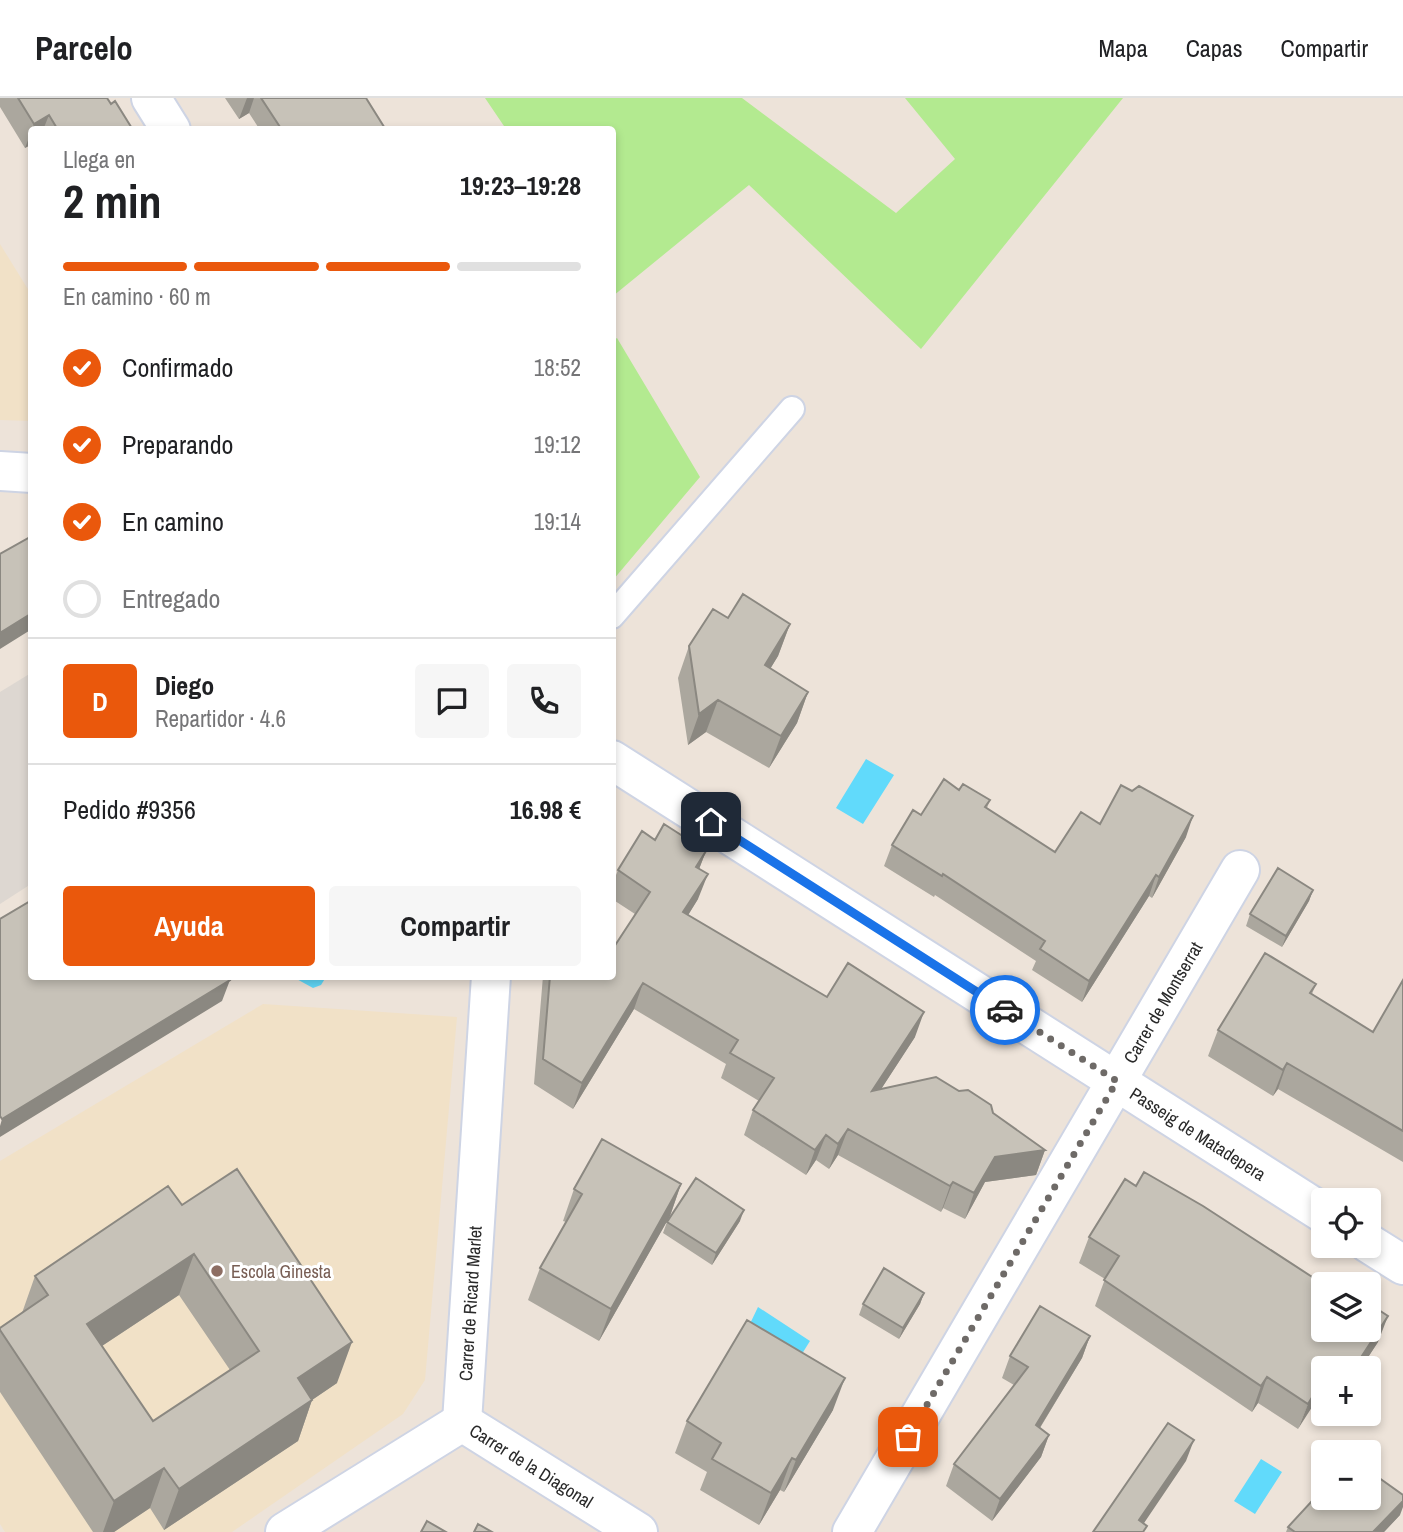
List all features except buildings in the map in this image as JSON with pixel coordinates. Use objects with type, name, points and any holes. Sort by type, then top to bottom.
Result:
[{"type":"street","points":[[151,98],[168,126]]},
{"type":"street","points":[[0,471],[28,473]]},
{"type":"street","name":"Passeig de Matadepera","points":[[616,763],[1311,1205]]},
{"type":"street","name":"Carrer de Montserrat","points":[[852,1532],[1240,870]]},
{"type":"street","name":"Carrer de Ricard Marlet","points":[[462,1422],[491,980]]},
{"type":"street","points":[[1381,1251],[1403,1265]]},
{"type":"street","points":[[285,1532],[462,1422]]},
{"type":"street","name":"Carrer de la Diagonal","points":[[462,1422],[638,1532]]},
{"type":"lane","points":[[616,611],[792,409]]},
{"type":"shaded area","points":[[0,244],[28,289],[28,421],[0,420]]},
{"type":"shaded area","points":[[28,675],[28,886],[0,904],[0,692]]},
{"type":"shaded area","name":"Escola Ginesta","points":[[263,1004],[457,1017],[425,1380],[403,1414],[232,1532],[5,1532],[0,1524],[0,1161]]},
{"type":"green space","points":[[485,98],[742,98],[896,213],[955,159],[905,98],[1123,98],[921,349],[749,185],[616,294],[616,126],[504,126]]},
{"type":"green space","points":[[616,339],[700,477],[616,576]]},
{"type":"water","points":[[866,759],[894,775],[863,824],[836,808]]},
{"type":"water","points":[[298,980],[324,980],[321,985],[313,988]]},
{"type":"water","points":[[758,1307],[810,1341],[800,1357],[746,1332]]},
{"type":"water","points":[[1261,1459],[1282,1472],[1255,1514],[1234,1501]]},
{"type":"way so far","points":[[908,1437],[1117,1081],[1005,1010]]},
{"type":"place","name":"Escola Ginesta","points":[[217,1271]]},
{"type":"route","points":[[711,822],[1005,1010]]}]
